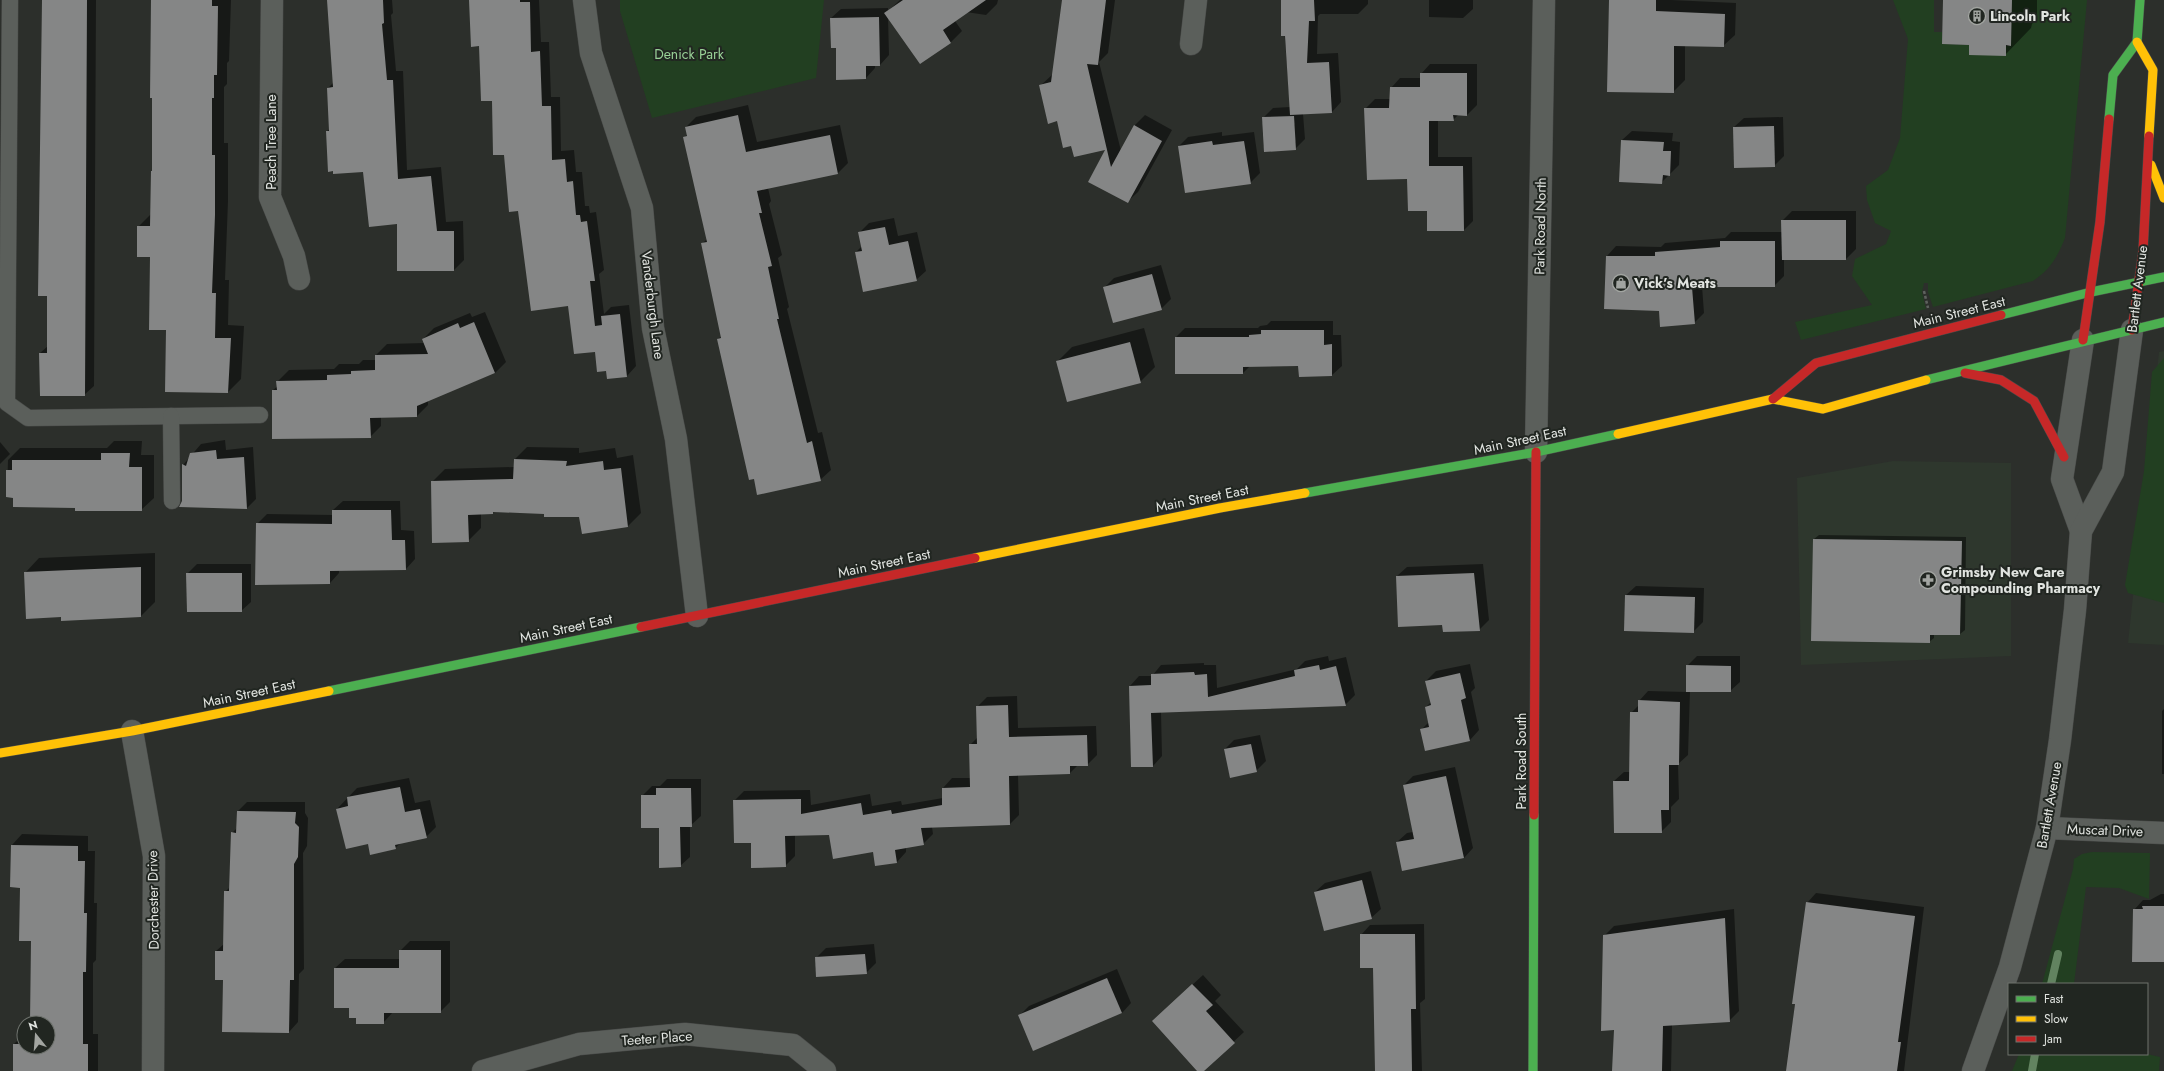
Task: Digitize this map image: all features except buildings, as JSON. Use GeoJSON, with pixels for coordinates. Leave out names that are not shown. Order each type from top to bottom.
{"type":"FeatureCollection","features":[{"type":"Feature","properties":{"kind":"main road"},"geometry":{"type":"LineString","coordinates":[[2137,42],[2140,0]]}},
{"type":"Feature","properties":{"kind":"main road","name":"Bartlett Avenue"},"geometry":{"type":"LineString","coordinates":[[2083,340],[2091,292],[2113,75],[2137,42],[2153,70],[2143,252],[2132,330]]}},
{"type":"Feature","properties":{"kind":"main road"},"geometry":{"type":"LineString","coordinates":[[2149,161],[2164,198]]}},
{"type":"Feature","properties":{"kind":"main road","name":"Main Street East"},"geometry":{"type":"LineString","coordinates":[[1773,399],[1816,363],[2091,292],[2164,277]]}},
{"type":"Feature","properties":{"kind":"main road","name":"Main Street East"},"geometry":{"type":"LineString","coordinates":[[0,753],[132,732],[1220,508],[1536,452],[1773,399],[1823,409],[1958,371],[2083,340],[2164,322]]}},
{"type":"Feature","properties":{"kind":"main road"},"geometry":{"type":"LineString","coordinates":[[1958,371],[2001,380],[2021,391],[2034,401],[2064,457]]}},
{"type":"Feature","properties":{"kind":"main road","name":"Park Road South"},"geometry":{"type":"LineString","coordinates":[[1533,1071],[1536,452]]}},
{"type":"Feature","properties":{"kind":"street","name":"Peach Tree Lane"},"geometry":{"type":"LineString","coordinates":[[272,0],[270,197],[294,256],[299,279]]}},
{"type":"Feature","properties":{"kind":"street","name":"Vanderburgh Lane"},"geometry":{"type":"LineString","coordinates":[[584,0],[591,53],[642,208],[653,328],[676,439],[697,616]]}},
{"type":"Feature","properties":{"kind":"street"},"geometry":{"type":"LineString","coordinates":[[1191,44],[1196,0]]}},
{"type":"Feature","properties":{"kind":"street","name":"Park Road North"},"geometry":{"type":"LineString","coordinates":[[1536,452],[1544,0]]}},
{"type":"Feature","properties":{"kind":"street","name":"Bartlett Avenue"},"geometry":{"type":"LineString","coordinates":[[1973,1071],[2010,967],[2046,828],[2061,733],[2075,610],[2081,530],[2113,472],[2132,330]]}},
{"type":"Feature","properties":{"kind":"street","name":"Bartlett Avenue"},"geometry":{"type":"LineString","coordinates":[[2081,530],[2062,479],[2064,457],[2083,340]]}},
{"type":"Feature","properties":{"kind":"street","name":"Dorchester Drive"},"geometry":{"type":"LineString","coordinates":[[132,732],[154,856],[153,1071]]}},
{"type":"Feature","properties":{"kind":"street","name":"Muscat Drive"},"geometry":{"type":"LineString","coordinates":[[2046,828],[2164,833]]}},
{"type":"Feature","properties":{"kind":"street","name":"Teeter Place"},"geometry":{"type":"LineString","coordinates":[[483,1071],[579,1044],[685,1034],[793,1045],[825,1071]]}},
{"type":"Feature","properties":{"kind":"lane"},"geometry":{"type":"LineString","coordinates":[[10,0],[7,403],[28,418],[260,414]]}},
{"type":"Feature","properties":{"kind":"lane"},"geometry":{"type":"LineString","coordinates":[[171,416],[172,501]]}},
{"type":"Feature","properties":{"kind":"path"},"geometry":{"type":"LineString","coordinates":[[1924,291],[1929,310]]}},
{"type":"Feature","properties":{"kind":"shaded area"},"geometry":{"type":"Polygon","coordinates":[[[2164,351],[2164,645],[2128,643],[2159,352],[2164,351]]]}},
{"type":"Feature","properties":{"kind":"shaded area"},"geometry":{"type":"Polygon","coordinates":[[[1893,461],[2011,463],[2011,656],[1801,665],[1797,478],[1893,461]]]}},
{"type":"Feature","properties":{"kind":"green space","name":"Denick Park"},"geometry":{"type":"Polygon","coordinates":[[[620,0],[824,0],[816,78],[652,118],[620,11],[620,0]]]}},
{"type":"Feature","properties":{"kind":"green space"},"geometry":{"type":"Polygon","coordinates":[[[1893,0],[1934,0],[1934,32],[1942,32],[1942,44],[2011,46],[2012,0],[2087,0],[2065,238],[2053,262],[2039,277],[2033,281],[1933,307],[1928,292],[1928,283],[1924,283],[1922,292],[1926,309],[1801,340],[1795,322],[1872,305],[1852,276],[1855,259],[1886,244],[1891,231],[1875,223],[1867,200],[1866,186],[1888,170],[1900,138],[1908,39],[1893,0]]]}},
{"type":"Feature","properties":{"kind":"green space"},"geometry":{"type":"Polygon","coordinates":[[[2164,358],[2164,603],[2128,593],[2125,585],[2144,471],[2152,372],[2164,358]]]}},
{"type":"Feature","properties":{"kind":"green space"},"geometry":{"type":"Polygon","coordinates":[[[2092,852],[2150,853],[2149,899],[2119,888],[2086,887],[2074,983],[2042,983],[2073,869],[2074,859],[2082,854],[2092,852]]]}},
{"type":"Feature","properties":{"kind":"green space"},"geometry":{"type":"Polygon","coordinates":[[[2148,1054],[2160,1057],[2159,1071],[2012,1071],[2019,1055],[2148,1054]]]}},
{"type":"Feature","properties":{"kind":"waterway"},"geometry":{"type":"LineString","coordinates":[[2051,983],[2058,954]]}},
{"type":"Feature","properties":{"kind":"waterway"},"geometry":{"type":"LineString","coordinates":[[2032,1071],[2035,1055]]}},
{"type":"Feature","properties":{"kind":"traffic: fast"},"geometry":{"type":"LineString","coordinates":[[2109,119],[2113,75],[2137,42],[2140,0]]}},
{"type":"Feature","properties":{"kind":"traffic: fast"},"geometry":{"type":"LineString","coordinates":[[2001,315],[2091,292],[2164,277]]}},
{"type":"Feature","properties":{"kind":"traffic: fast"},"geometry":{"type":"LineString","coordinates":[[1926,380],[2164,322]]}},
{"type":"Feature","properties":{"kind":"traffic: fast"},"geometry":{"type":"LineString","coordinates":[[1305,493],[1536,452],[1618,434]]}},
{"type":"Feature","properties":{"kind":"traffic: fast"},"geometry":{"type":"LineString","coordinates":[[329,691],[641,627]]}},
{"type":"Feature","properties":{"kind":"traffic: fast"},"geometry":{"type":"LineString","coordinates":[[1533,1071],[1534,815]]}},
{"type":"Feature","properties":{"kind":"traffic: slow"},"geometry":{"type":"LineString","coordinates":[[2137,42],[2153,70],[2149,136]]}},
{"type":"Feature","properties":{"kind":"traffic: slow"},"geometry":{"type":"LineString","coordinates":[[2151,165],[2164,198]]}},
{"type":"Feature","properties":{"kind":"traffic: slow"},"geometry":{"type":"LineString","coordinates":[[1618,434],[1773,399],[1823,409],[1926,380]]}},
{"type":"Feature","properties":{"kind":"traffic: slow"},"geometry":{"type":"LineString","coordinates":[[975,558],[1220,508],[1305,493]]}},
{"type":"Feature","properties":{"kind":"traffic: slow"},"geometry":{"type":"LineString","coordinates":[[0,753],[132,731],[329,691]]}},
{"type":"Feature","properties":{"kind":"traffic: jam"},"geometry":{"type":"LineString","coordinates":[[2083,340],[2100,222],[2109,119]]}},
{"type":"Feature","properties":{"kind":"traffic: jam"},"geometry":{"type":"LineString","coordinates":[[2132,330],[2143,251],[2149,136]]}},
{"type":"Feature","properties":{"kind":"traffic: jam"},"geometry":{"type":"LineString","coordinates":[[1773,399],[1816,363],[2001,315]]}},
{"type":"Feature","properties":{"kind":"traffic: jam"},"geometry":{"type":"LineString","coordinates":[[1965,373],[2001,380],[2034,401],[2064,457]]}},
{"type":"Feature","properties":{"kind":"traffic: jam"},"geometry":{"type":"LineString","coordinates":[[1534,815],[1536,452]]}},
{"type":"Feature","properties":{"kind":"traffic: jam"},"geometry":{"type":"LineString","coordinates":[[641,627],[975,558]]}},
{"type":"Feature","properties":{"kind":"place","name":"Lincoln Park"},"geometry":{"type":"Point","coordinates":[1977,16]}},
{"type":"Feature","properties":{"kind":"place","name":"Vick’s Meats"},"geometry":{"type":"Point","coordinates":[1621,283]}},
{"type":"Feature","properties":{"kind":"place","name":"Grimsby New Care Compounding Pharmacy"},"geometry":{"type":"Point","coordinates":[1928,580]}}]}
